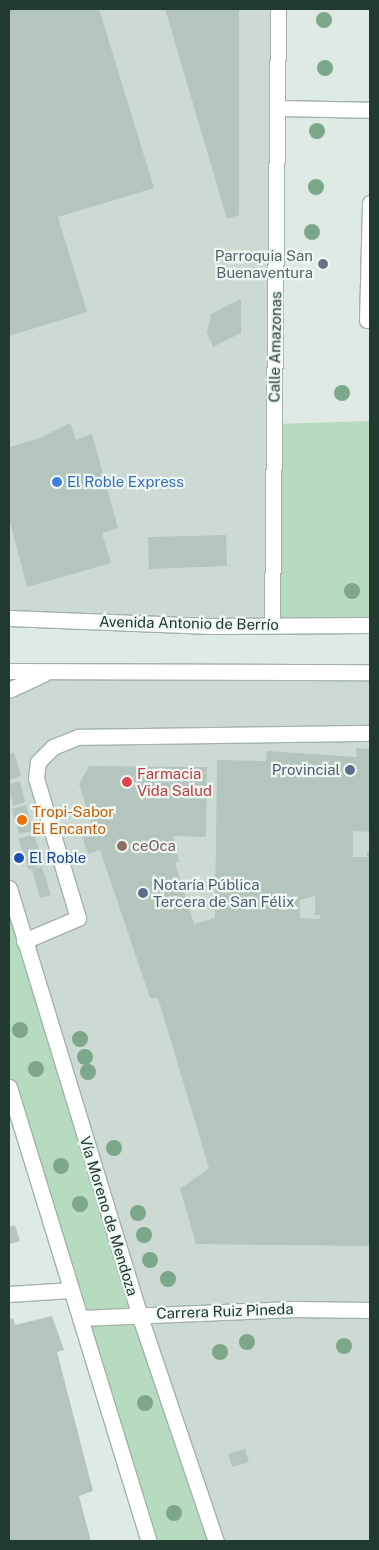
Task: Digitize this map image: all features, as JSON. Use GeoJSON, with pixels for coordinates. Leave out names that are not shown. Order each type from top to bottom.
{"type":"FeatureCollection","features":[{"type":"Feature","properties":{"kind":"street","name":"Calle Amazonas"},"geometry":{"type":"LineString","coordinates":[[272,625],[278,9]]}},
{"type":"Feature","properties":{"kind":"street"},"geometry":{"type":"LineString","coordinates":[[277,108],[370,110]]}},
{"type":"Feature","properties":{"kind":"street"},"geometry":{"type":"LineString","coordinates":[[367,320],[370,203]]}},
{"type":"Feature","properties":{"kind":"street","name":"Avenida Antonio de Berrío"},"geometry":{"type":"LineString","coordinates":[[9,618],[272,625],[370,624]]}},
{"type":"Feature","properties":{"kind":"street"},"geometry":{"type":"LineString","coordinates":[[9,671],[370,672]]}},
{"type":"Feature","properties":{"kind":"street"},"geometry":{"type":"LineString","coordinates":[[9,690],[49,671]]}},
{"type":"Feature","properties":{"kind":"street"},"geometry":{"type":"LineString","coordinates":[[24,941],[78,918],[36,778],[38,762],[53,748],[78,738],[370,733]]}},
{"type":"Feature","properties":{"kind":"street","name":"Vía Moreno de Mendoza"},"geometry":{"type":"LineString","coordinates":[[9,888],[139,1314],[216,1541]]}},
{"type":"Feature","properties":{"kind":"street"},"geometry":{"type":"LineString","coordinates":[[9,1086],[149,1541]]}},
{"type":"Feature","properties":{"kind":"street"},"geometry":{"type":"LineString","coordinates":[[9,1294],[71,1290]]}},
{"type":"Feature","properties":{"kind":"street","name":"Carrera Ruiz Pineda"},"geometry":{"type":"LineString","coordinates":[[80,1318],[139,1314],[370,1310]]}},
{"type":"Feature","properties":{"kind":"shaded area"},"geometry":{"type":"Polygon","coordinates":[[[9,9],[278,9],[272,625],[9,618],[9,9]]]}},
{"type":"Feature","properties":{"kind":"shaded area"},"geometry":{"type":"Polygon","coordinates":[[[49,671],[370,672],[370,1541],[216,1541],[9,888],[9,690],[49,671]]]}},
{"type":"Feature","properties":{"kind":"green space"},"geometry":{"type":"Polygon","coordinates":[[[370,421],[370,625],[272,625],[274,424],[370,421]]]}},
{"type":"Feature","properties":{"kind":"green space"},"geometry":{"type":"Polygon","coordinates":[[[9,903],[216,1541],[150,1541],[9,1079],[9,903]]]}},
{"type":"Feature","properties":{"kind":"building"},"geometry":{"type":"Polygon","coordinates":[[[9,9],[99,9],[154,188],[58,217],[87,312],[9,336],[9,9]]]}},
{"type":"Feature","properties":{"kind":"building"},"geometry":{"type":"Polygon","coordinates":[[[165,9],[239,9],[239,215],[227,219],[165,9]]]}},
{"type":"Feature","properties":{"kind":"building"},"geometry":{"type":"Polygon","coordinates":[[[241,299],[241,333],[213,347],[207,333],[211,314],[241,299]]]}},
{"type":"Feature","properties":{"kind":"building","name":"El Roble Express"},"geometry":{"type":"Polygon","coordinates":[[[70,423],[76,440],[92,434],[118,528],[102,533],[111,563],[27,587],[9,518],[9,447],[40,438],[70,423]]]}},
{"type":"Feature","properties":{"kind":"building"},"geometry":{"type":"Polygon","coordinates":[[[226,535],[227,566],[149,569],[148,537],[226,535]]]}},
{"type":"Feature","properties":{"kind":"building"},"geometry":{"type":"Polygon","coordinates":[[[356,748],[370,749],[370,832],[353,831],[353,857],[367,857],[367,851],[370,851],[370,1246],[196,1244],[180,1189],[209,1168],[158,998],[150,998],[100,850],[88,854],[82,836],[94,832],[79,784],[89,766],[207,767],[206,837],[173,836],[179,862],[175,863],[194,924],[215,918],[217,760],[266,761],[267,751],[357,757],[356,748]],[[315,896],[300,900],[300,918],[320,919],[320,915],[315,915],[315,896]]]}},
{"type":"Feature","properties":{"kind":"building"},"geometry":{"type":"Polygon","coordinates":[[[14,752],[21,776],[9,780],[9,754],[14,752]]]}},
{"type":"Feature","properties":{"kind":"building"},"geometry":{"type":"Polygon","coordinates":[[[20,781],[25,802],[13,806],[9,784],[20,781]]]}},
{"type":"Feature","properties":{"kind":"building","name":"Tropi-Sabor El Encanto"},"geometry":{"type":"Polygon","coordinates":[[[26,805],[33,831],[19,834],[12,809],[26,805]]]}},
{"type":"Feature","properties":{"kind":"building"},"geometry":{"type":"Polygon","coordinates":[[[34,834],[44,864],[29,870],[18,839],[34,834]]]}},
{"type":"Feature","properties":{"kind":"building"},"geometry":{"type":"Polygon","coordinates":[[[42,867],[51,895],[40,898],[32,869],[42,867]]]}},
{"type":"Feature","properties":{"kind":"building"},"geometry":{"type":"Polygon","coordinates":[[[15,1225],[20,1241],[9,1244],[9,1227],[15,1225]]]}},
{"type":"Feature","properties":{"kind":"building"},"geometry":{"type":"Polygon","coordinates":[[[52,1316],[64,1350],[57,1352],[93,1491],[79,1496],[91,1541],[9,1541],[9,1319],[13,1318],[15,1325],[52,1316]]]}},
{"type":"Feature","properties":{"kind":"building"},"geometry":{"type":"Polygon","coordinates":[[[245,1449],[249,1462],[232,1467],[228,1454],[245,1449]]]}},
{"type":"Feature","properties":{"kind":"place","name":"Parroquia San Buenaventura"},"geometry":{"type":"Point","coordinates":[323,264]}},
{"type":"Feature","properties":{"kind":"place","name":"El Roble Express"},"geometry":{"type":"Point","coordinates":[57,482]}},
{"type":"Feature","properties":{"kind":"place","name":"Provincial"},"geometry":{"type":"Point","coordinates":[350,770]}},
{"type":"Feature","properties":{"kind":"place","name":"Farmacia Vida Salud"},"geometry":{"type":"Point","coordinates":[127,782]}},
{"type":"Feature","properties":{"kind":"place","name":"Tropi-Sabor El Encanto"},"geometry":{"type":"Point","coordinates":[22,820]}},
{"type":"Feature","properties":{"kind":"place","name":"ceOca"},"geometry":{"type":"Point","coordinates":[122,846]}},
{"type":"Feature","properties":{"kind":"place","name":"El Roble"},"geometry":{"type":"Point","coordinates":[19,858]}},
{"type":"Feature","properties":{"kind":"place","name":"Notaría Pública Tercera de San Félix"},"geometry":{"type":"Point","coordinates":[143,893]}}]}
